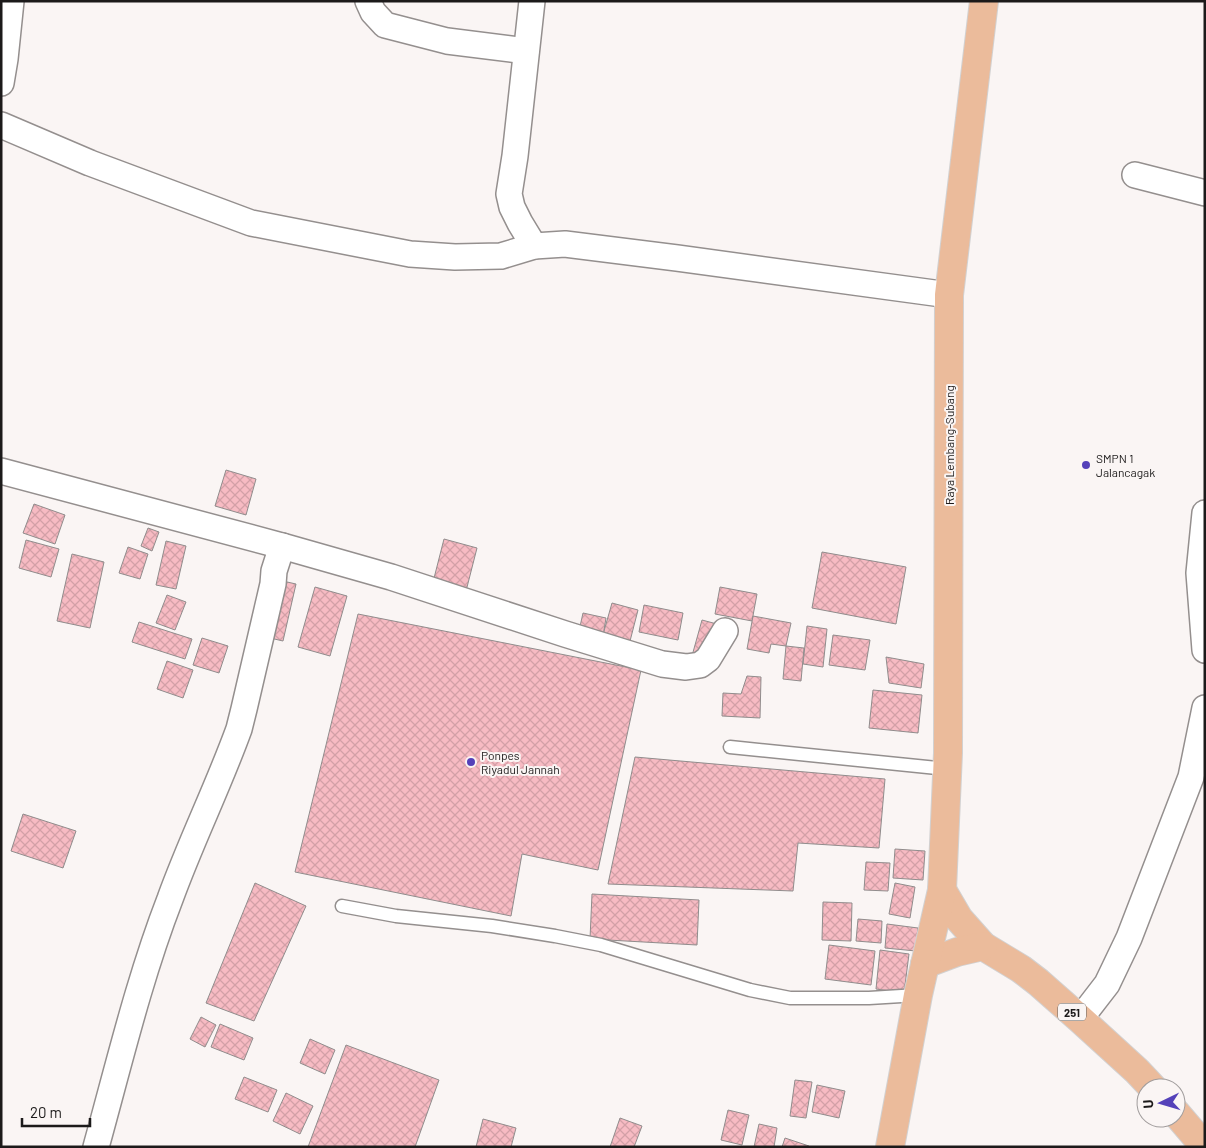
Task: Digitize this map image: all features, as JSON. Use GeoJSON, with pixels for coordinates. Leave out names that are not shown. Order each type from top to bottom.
{"type":"FeatureCollection","features":[{"type":"Feature","properties":{"kind":"main road","name":"Raya Lembang-Subang"},"geometry":{"type":"LineString","coordinates":[[890,1147],[918,995],[942,890],[947,769],[949,295],[984,1]]}},
{"type":"Feature","properties":{"kind":"main road"},"geometry":{"type":"LineString","coordinates":[[925,964],[957,952],[983,946],[959,920],[942,890]]}},
{"type":"Feature","properties":{"kind":"main road","name":"251"},"geometry":{"type":"LineString","coordinates":[[983,946],[1021,969],[1038,982],[1144,1078]]}},
{"type":"Feature","properties":{"kind":"main road"},"geometry":{"type":"LineString","coordinates":[[1186,1125],[1205,1147]]}},
{"type":"Feature","properties":{"kind":"street"},"geometry":{"type":"LineString","coordinates":[[1,83],[10,1]]}},
{"type":"Feature","properties":{"kind":"street"},"geometry":{"type":"LineString","coordinates":[[368,1],[373,12],[385,24],[447,41],[526,51]]}},
{"type":"Feature","properties":{"kind":"street"},"geometry":{"type":"LineString","coordinates":[[532,1],[509,194],[512,207],[534,246]]}},
{"type":"Feature","properties":{"kind":"street"},"geometry":{"type":"LineString","coordinates":[[1,125],[90,163],[251,222],[410,254],[455,257],[501,256],[534,246],[565,244],[949,295]]}},
{"type":"Feature","properties":{"kind":"street"},"geometry":{"type":"LineString","coordinates":[[1135,175],[1205,193]]}},
{"type":"Feature","properties":{"kind":"street"},"geometry":{"type":"LineString","coordinates":[[1,471],[391,577],[662,664],[686,667],[700,664],[708,659],[725,631]]}},
{"type":"Feature","properties":{"kind":"street"},"geometry":{"type":"LineString","coordinates":[[1205,513],[1199,573],[1205,650]]}},
{"type":"Feature","properties":{"kind":"street"},"geometry":{"type":"LineString","coordinates":[[96,1147],[153,946],[170,897],[239,729],[273,584],[274,571],[282,546]]}},
{"type":"Feature","properties":{"kind":"street"},"geometry":{"type":"LineString","coordinates":[[1080,1019],[1107,984],[1129,938],[1191,777],[1205,708]]}},
{"type":"Feature","properties":{"kind":"lane"},"geometry":{"type":"LineString","coordinates":[[730,747],[947,769]]}},
{"type":"Feature","properties":{"kind":"lane"},"geometry":{"type":"LineString","coordinates":[[342,906],[396,916],[492,926],[555,936],[601,946],[750,990],[790,998],[869,998],[918,995]]}},
{"type":"Feature","properties":{"kind":"building"},"geometry":{"type":"Polygon","coordinates":[[[226,470],[256,479],[246,515],[215,506],[226,470]]]}},
{"type":"Feature","properties":{"kind":"building"},"geometry":{"type":"Polygon","coordinates":[[[34,504],[65,515],[55,544],[23,533],[34,504]]]}},
{"type":"Feature","properties":{"kind":"building"},"geometry":{"type":"Polygon","coordinates":[[[148,528],[159,532],[152,551],[141,546],[148,528]]]}},
{"type":"Feature","properties":{"kind":"building"},"geometry":{"type":"Polygon","coordinates":[[[444,539],[477,548],[465,595],[432,586],[444,539]]]}},
{"type":"Feature","properties":{"kind":"building"},"geometry":{"type":"Polygon","coordinates":[[[26,540],[59,549],[51,577],[19,568],[26,540]]]}},
{"type":"Feature","properties":{"kind":"building"},"geometry":{"type":"Polygon","coordinates":[[[166,541],[186,546],[176,589],[156,585],[166,541]]]}},
{"type":"Feature","properties":{"kind":"building"},"geometry":{"type":"Polygon","coordinates":[[[128,547],[148,554],[140,579],[119,573],[128,547]]]}},
{"type":"Feature","properties":{"kind":"building"},"geometry":{"type":"Polygon","coordinates":[[[822,552],[906,567],[896,624],[812,608],[822,552]]]}},
{"type":"Feature","properties":{"kind":"building"},"geometry":{"type":"Polygon","coordinates":[[[72,554],[104,562],[90,628],[57,621],[72,554]]]}},
{"type":"Feature","properties":{"kind":"building"},"geometry":{"type":"Polygon","coordinates":[[[265,577],[296,584],[283,641],[253,634],[265,577]]]}},
{"type":"Feature","properties":{"kind":"building"},"geometry":{"type":"Polygon","coordinates":[[[315,587],[347,596],[330,656],[298,647],[315,587]]]}},
{"type":"Feature","properties":{"kind":"building"},"geometry":{"type":"Polygon","coordinates":[[[720,587],[757,594],[752,621],[715,614],[720,587]]]}},
{"type":"Feature","properties":{"kind":"building"},"geometry":{"type":"Polygon","coordinates":[[[167,595],[186,602],[175,630],[156,623],[167,595]]]}},
{"type":"Feature","properties":{"kind":"building"},"geometry":{"type":"Polygon","coordinates":[[[612,603],[638,610],[629,645],[602,638],[612,603]]]}},
{"type":"Feature","properties":{"kind":"building"},"geometry":{"type":"Polygon","coordinates":[[[644,605],[683,613],[678,640],[639,632],[644,605]]]}},
{"type":"Feature","properties":{"kind":"building"},"geometry":{"type":"Polygon","coordinates":[[[583,613],[606,618],[603,636],[579,631],[583,613]]]}},
{"type":"Feature","properties":{"kind":"building","name":"Ponpes Riyadul Jannah"},"geometry":{"type":"Polygon","coordinates":[[[358,614],[641,670],[598,870],[522,854],[511,916],[295,872],[358,614]]]}},
{"type":"Feature","properties":{"kind":"building"},"geometry":{"type":"Polygon","coordinates":[[[753,616],[791,623],[786,646],[771,644],[769,653],[747,649],[753,616]]]}},
{"type":"Feature","properties":{"kind":"building"},"geometry":{"type":"Polygon","coordinates":[[[702,620],[728,627],[716,670],[690,663],[702,620]]]}},
{"type":"Feature","properties":{"kind":"building"},"geometry":{"type":"Polygon","coordinates":[[[139,622],[192,639],[185,659],[132,642],[139,622]]]}},
{"type":"Feature","properties":{"kind":"building"},"geometry":{"type":"Polygon","coordinates":[[[807,626],[827,629],[823,667],[803,664],[807,626]]]}},
{"type":"Feature","properties":{"kind":"building"},"geometry":{"type":"Polygon","coordinates":[[[833,635],[870,640],[865,670],[829,665],[833,635]]]}},
{"type":"Feature","properties":{"kind":"building"},"geometry":{"type":"Polygon","coordinates":[[[202,638],[228,646],[219,673],[193,665],[202,638]]]}},
{"type":"Feature","properties":{"kind":"building"},"geometry":{"type":"Polygon","coordinates":[[[786,646],[804,648],[801,681],[783,679],[786,646]]]}},
{"type":"Feature","properties":{"kind":"building"},"geometry":{"type":"Polygon","coordinates":[[[886,657],[924,664],[921,688],[889,683],[886,657]]]}},
{"type":"Feature","properties":{"kind":"building"},"geometry":{"type":"Polygon","coordinates":[[[167,661],[193,670],[183,698],[157,689],[167,661]]]}},
{"type":"Feature","properties":{"kind":"building"},"geometry":{"type":"Polygon","coordinates":[[[747,676],[761,677],[760,718],[722,716],[723,693],[741,694],[747,676]]]}},
{"type":"Feature","properties":{"kind":"building"},"geometry":{"type":"Polygon","coordinates":[[[873,690],[922,695],[918,733],[869,728],[873,690]]]}},
{"type":"Feature","properties":{"kind":"building"},"geometry":{"type":"Polygon","coordinates":[[[635,757],[885,779],[879,848],[798,843],[793,891],[608,884],[635,757]]]}},
{"type":"Feature","properties":{"kind":"building"},"geometry":{"type":"Polygon","coordinates":[[[23,814],[76,831],[63,868],[11,851],[23,814]]]}},
{"type":"Feature","properties":{"kind":"building"},"geometry":{"type":"Polygon","coordinates":[[[895,849],[925,851],[923,880],[893,878],[895,849]]]}},
{"type":"Feature","properties":{"kind":"building"},"geometry":{"type":"Polygon","coordinates":[[[866,862],[890,863],[888,891],[864,890],[866,862]]]}},
{"type":"Feature","properties":{"kind":"building"},"geometry":{"type":"Polygon","coordinates":[[[255,883],[306,906],[254,1021],[206,1003],[255,883]]]}},
{"type":"Feature","properties":{"kind":"building"},"geometry":{"type":"Polygon","coordinates":[[[895,883],[915,887],[910,918],[889,914],[895,883]]]}},
{"type":"Feature","properties":{"kind":"building"},"geometry":{"type":"Polygon","coordinates":[[[592,894],[699,900],[697,945],[590,939],[592,894]]]}},
{"type":"Feature","properties":{"kind":"building"},"geometry":{"type":"Polygon","coordinates":[[[823,902],[852,903],[851,941],[822,940],[823,902]]]}},
{"type":"Feature","properties":{"kind":"building"},"geometry":{"type":"Polygon","coordinates":[[[858,919],[882,921],[881,943],[856,941],[858,919]]]}},
{"type":"Feature","properties":{"kind":"building"},"geometry":{"type":"Polygon","coordinates":[[[887,924],[918,928],[916,951],[885,948],[887,924]]]}},
{"type":"Feature","properties":{"kind":"building"},"geometry":{"type":"Polygon","coordinates":[[[829,945],[875,951],[871,985],[825,979],[829,945]]]}},
{"type":"Feature","properties":{"kind":"building"},"geometry":{"type":"Polygon","coordinates":[[[880,950],[909,954],[904,993],[876,989],[880,950]]]}},
{"type":"Feature","properties":{"kind":"building"},"geometry":{"type":"Polygon","coordinates":[[[201,1017],[216,1025],[205,1047],[190,1039],[201,1017]]]}},
{"type":"Feature","properties":{"kind":"building"},"geometry":{"type":"Polygon","coordinates":[[[220,1024],[253,1038],[244,1060],[211,1047],[220,1024]]]}},
{"type":"Feature","properties":{"kind":"building"},"geometry":{"type":"Polygon","coordinates":[[[310,1039],[335,1050],[325,1074],[300,1063],[310,1039]]]}},
{"type":"Feature","properties":{"kind":"building"},"geometry":{"type":"Polygon","coordinates":[[[346,1045],[439,1080],[415,1147],[308,1147],[346,1045]]]}},
{"type":"Feature","properties":{"kind":"building"},"geometry":{"type":"Polygon","coordinates":[[[244,1077],[277,1090],[268,1112],[235,1099],[244,1077]]]}},
{"type":"Feature","properties":{"kind":"building"},"geometry":{"type":"Polygon","coordinates":[[[795,1080],[812,1082],[806,1118],[790,1116],[795,1080]]]}},
{"type":"Feature","properties":{"kind":"building"},"geometry":{"type":"Polygon","coordinates":[[[817,1085],[845,1091],[839,1118],[812,1112],[817,1085]]]}},
{"type":"Feature","properties":{"kind":"building"},"geometry":{"type":"Polygon","coordinates":[[[286,1093],[313,1106],[300,1134],[273,1121],[286,1093]]]}},
{"type":"Feature","properties":{"kind":"building"},"geometry":{"type":"Polygon","coordinates":[[[728,1110],[749,1115],[742,1145],[721,1140],[728,1110]]]}},
{"type":"Feature","properties":{"kind":"building"},"geometry":{"type":"Polygon","coordinates":[[[620,1118],[642,1126],[634,1147],[610,1147],[620,1118]]]}},
{"type":"Feature","properties":{"kind":"building"},"geometry":{"type":"Polygon","coordinates":[[[483,1119],[516,1128],[511,1147],[476,1147],[483,1119]]]}},
{"type":"Feature","properties":{"kind":"building"},"geometry":{"type":"Polygon","coordinates":[[[759,1124],[777,1128],[774,1147],[754,1147],[759,1124]]]}},
{"type":"Feature","properties":{"kind":"building"},"geometry":{"type":"Polygon","coordinates":[[[785,1138],[809,1146],[809,1147],[782,1147],[785,1138]]]}},
{"type":"Feature","properties":{"kind":"place","name":"SMPN 1 Jalancagak"},"geometry":{"type":"Point","coordinates":[1086,465]}},
{"type":"Feature","properties":{"kind":"place","name":"Ponpes Riyadul Jannah"},"geometry":{"type":"Point","coordinates":[471,762]}}]}
